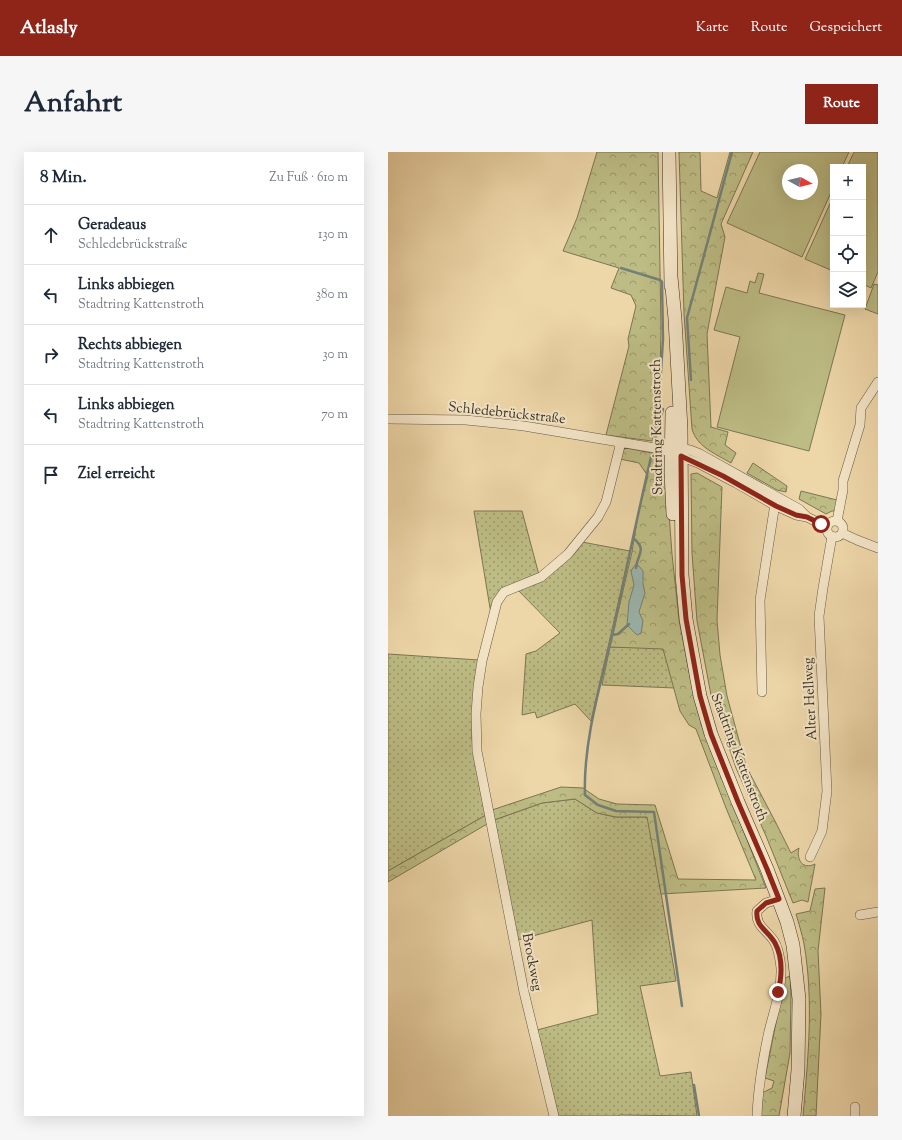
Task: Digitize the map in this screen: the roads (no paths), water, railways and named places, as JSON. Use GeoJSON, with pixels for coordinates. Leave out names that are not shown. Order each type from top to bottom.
{"type":"FeatureCollection","features":[{"type":"Feature","properties":{"kind":"main road","name":"Stadtring Kattenstroth"},"geometry":{"type":"LineString","coordinates":[[669,152],[672,277],[675,319],[673,451],[686,619],[700,696],[711,734],[779,899],[793,945],[799,999],[798,1070],[794,1116]]}},
{"type":"Feature","properties":{"kind":"main road","name":"Stadtring Kattenstroth"},"geometry":{"type":"LineString","coordinates":[[786,1116],[799,1025]]}},
{"type":"Feature","properties":{"kind":"street"},"geometry":{"type":"LineString","coordinates":[[837,521],[843,490],[843,481],[860,425],[861,408],[878,382]]}},
{"type":"Feature","properties":{"kind":"street","name":"Schledebrückstraße"},"geometry":{"type":"LineString","coordinates":[[388,419],[473,421],[524,426],[673,451],[700,454],[778,502],[798,509],[807,517],[827,527]]}},
{"type":"Feature","properties":{"kind":"street","name":"Brockweg"},"geometry":{"type":"LineString","coordinates":[[554,1116],[524,992],[477,751],[476,714],[478,687],[482,661],[497,602],[504,592],[541,577],[546,573],[568,554],[598,517],[606,502],[621,442]]}},
{"type":"Feature","properties":{"kind":"street"},"geometry":{"type":"LineString","coordinates":[[762,692],[760,600],[778,502]]}},
{"type":"Feature","properties":{"kind":"street"},"geometry":{"type":"LineString","coordinates":[[837,521],[832,521],[827,527],[828,534],[837,537],[842,533]]}},
{"type":"Feature","properties":{"kind":"street"},"geometry":{"type":"LineString","coordinates":[[837,521],[842,526],[842,533]]}},
{"type":"Feature","properties":{"kind":"street"},"geometry":{"type":"LineString","coordinates":[[842,533],[878,548]]}},
{"type":"Feature","properties":{"kind":"street","name":"Alter Hellweg"},"geometry":{"type":"LineString","coordinates":[[810,857],[822,831],[827,791],[819,616],[822,588],[832,536]]}},
{"type":"Feature","properties":{"kind":"street"},"geometry":{"type":"LineString","coordinates":[[757,1116],[764,1056],[781,980],[779,952],[774,941],[756,918],[757,911],[766,903],[779,899]]}},
{"type":"Feature","properties":{"kind":"street"},"geometry":{"type":"LineString","coordinates":[[860,915],[878,912]]}},
{"type":"Feature","properties":{"kind":"water"},"geometry":{"type":"Polygon","coordinates":[[[635,565],[638,565],[643,571],[645,593],[639,612],[643,621],[641,633],[637,635],[627,625],[629,602],[634,585],[631,571],[635,565]]]}},
{"type":"Feature","properties":{"kind":"waterway"},"geometry":{"type":"LineString","coordinates":[[691,380],[687,318],[732,152]]}},
{"type":"Feature","properties":{"kind":"waterway"},"geometry":{"type":"LineString","coordinates":[[621,268],[660,280],[662,282],[663,339],[659,404],[663,409],[655,439]]}},
{"type":"Feature","properties":{"kind":"waterway"},"geometry":{"type":"LineString","coordinates":[[651,457],[612,636],[593,715],[587,755],[585,795],[598,805],[616,811],[654,812],[682,1006]]}},
{"type":"Feature","properties":{"kind":"waterway"},"geometry":{"type":"LineString","coordinates":[[633,538],[641,549],[636,568]]}},
{"type":"Feature","properties":{"kind":"waterway"},"geometry":{"type":"LineString","coordinates":[[612,635],[618,634],[629,624]]}},
{"type":"Feature","properties":{"kind":"waterway"},"geometry":{"type":"LineString","coordinates":[[694,1085],[699,1116]]}}]}
